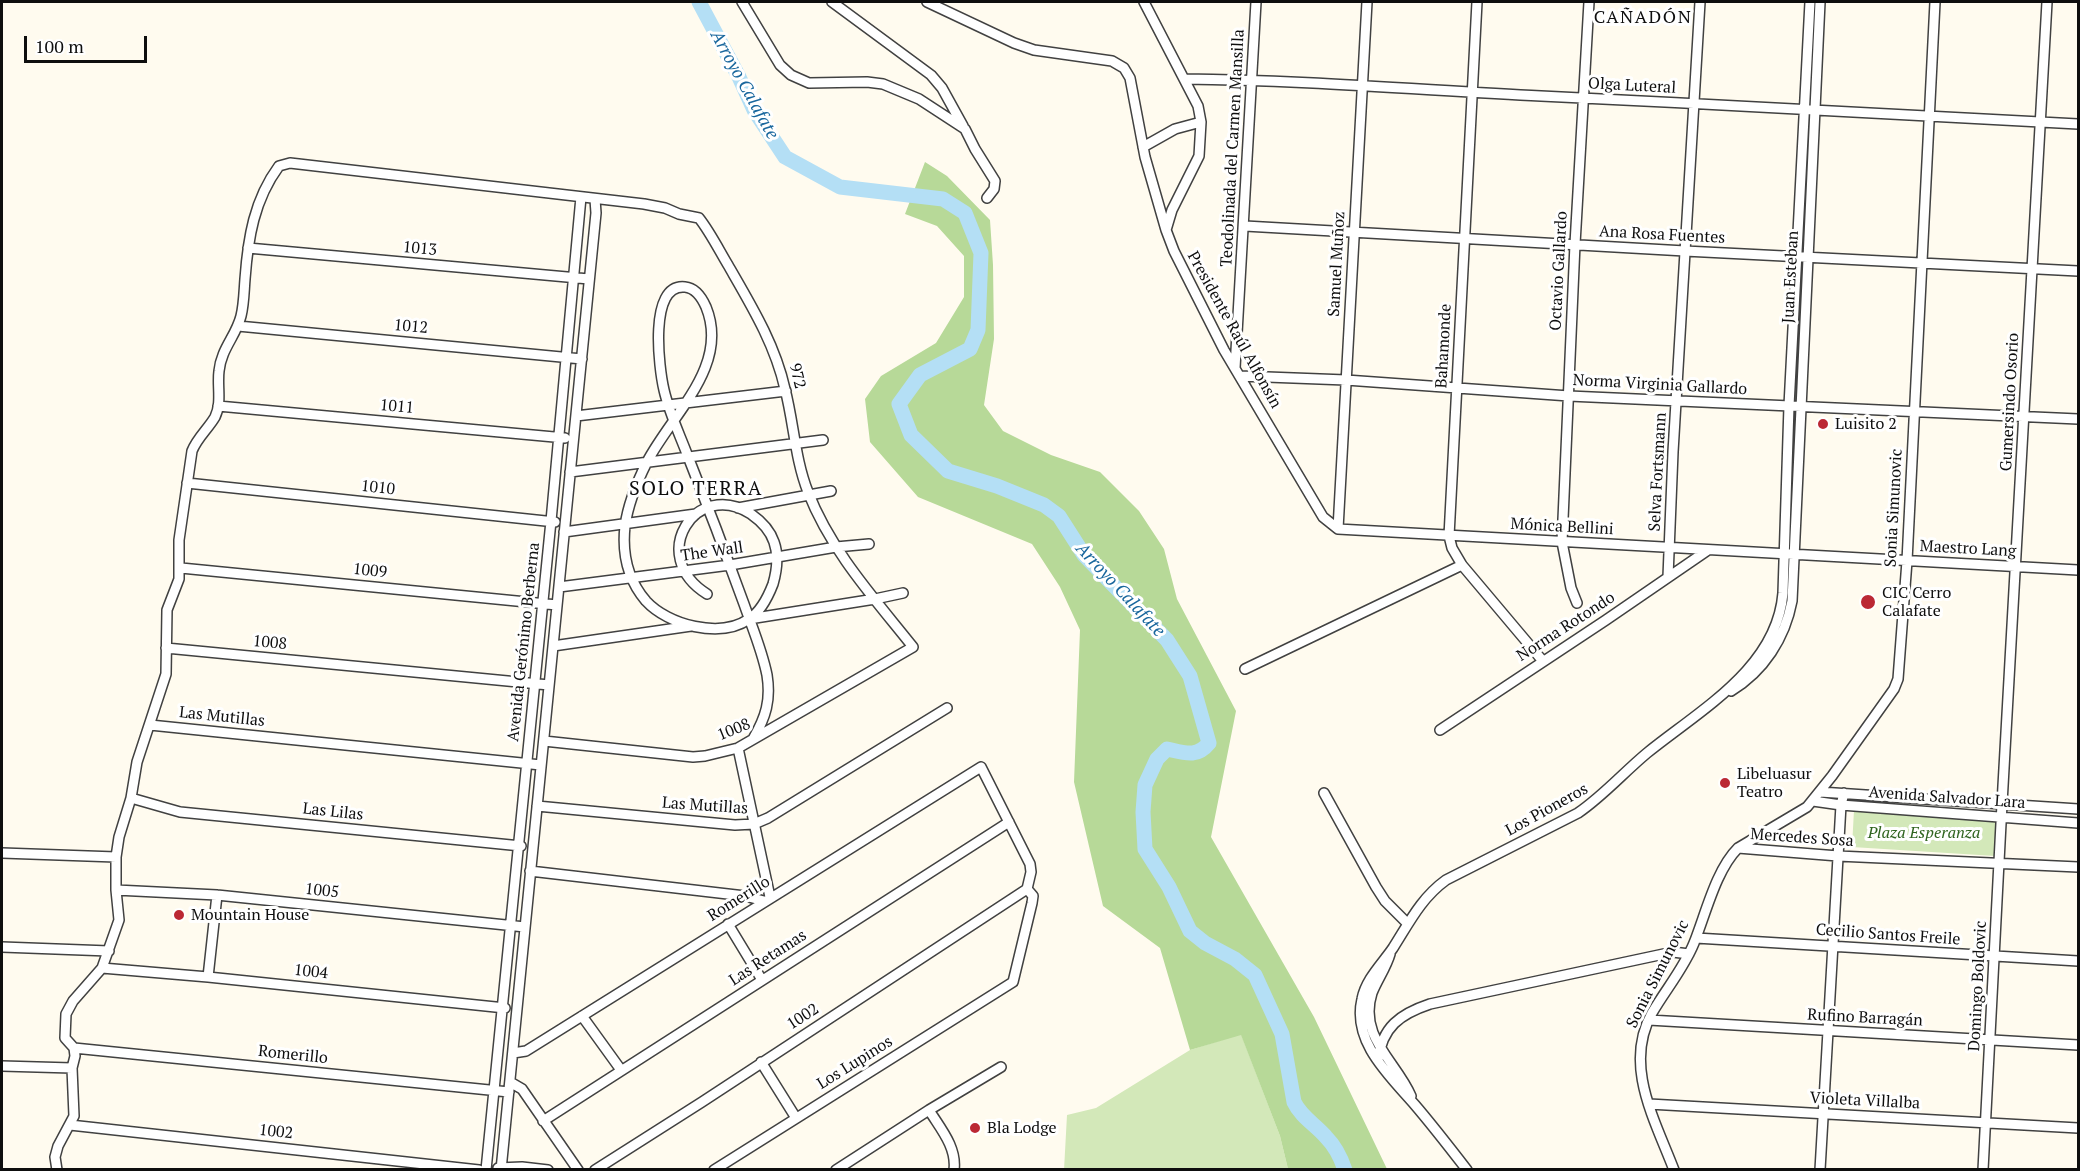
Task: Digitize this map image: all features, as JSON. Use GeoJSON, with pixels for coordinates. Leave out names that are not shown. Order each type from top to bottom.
{"type":"FeatureCollection","features":[{"type":"Feature","properties":{"kind":"street"},"geometry":{"type":"LineString","coordinates":[[742,2],[780,65],[791,75],[809,83],[867,82],[895,87],[919,99],[965,129]]}},
{"type":"Feature","properties":{"kind":"street"},"geometry":{"type":"LineString","coordinates":[[832,2],[931,75],[942,88],[975,149],[996,181],[994,189],[987,198]]}},
{"type":"Feature","properties":{"kind":"street","name":"Presidente Raúl Alfonsín"},"geometry":{"type":"LineString","coordinates":[[927,2],[1034,50],[1113,61],[1120,65],[1130,78],[1155,197],[1174,251],[1238,372],[1323,517],[1338,529]]}},
{"type":"Feature","properties":{"kind":"street"},"geometry":{"type":"LineString","coordinates":[[1144,2],[1198,106],[1202,122],[1199,156],[1172,210],[1166,230]]}},
{"type":"Feature","properties":{"kind":"street","name":"Teodolinada del Carmen Mansilla"},"geometry":{"type":"LineString","coordinates":[[1238,372],[1256,2]]}},
{"type":"Feature","properties":{"kind":"street","name":"Samuel Muñoz"},"geometry":{"type":"LineString","coordinates":[[1338,529],[1367,2]]}},
{"type":"Feature","properties":{"kind":"street","name":"Bahamonde"},"geometry":{"type":"LineString","coordinates":[[1477,2],[1449,536],[1452,548],[1462,565],[1542,660]]}},
{"type":"Feature","properties":{"kind":"street","name":"Octavio Gallardo"},"geometry":{"type":"LineString","coordinates":[[1577,603],[1571,588],[1562,542],[1575,244],[1589,2]]}},
{"type":"Feature","properties":{"kind":"street","name":"Selva Fortsmann"},"geometry":{"type":"LineString","coordinates":[[1668,577],[1700,2]]}},
{"type":"Feature","properties":{"kind":"street","name":"Juan Esteban"},"geometry":{"type":"LineString","coordinates":[[1810,2],[1810,110]]}},
{"type":"Feature","properties":{"kind":"street","name":"Juan Esteban"},"geometry":{"type":"LineString","coordinates":[[1785,554],[1789,406],[1820,2]]}},
{"type":"Feature","properties":{"kind":"street","name":"Sonia Simunovic"},"geometry":{"type":"LineString","coordinates":[[1674,1170],[1641,1080],[1641,1042],[1649,1020],[1689,954],[1721,872],[1732,855],[1738,848],[1792,817],[1813,801],[1894,689],[1900,663],[1935,2]]}},
{"type":"Feature","properties":{"kind":"street","name":"Gumersindo Osorio"},"geometry":{"type":"LineString","coordinates":[[2002,804],[2047,2]]}},
{"type":"Feature","properties":{"kind":"street","name":"Olga Luteral"},"geometry":{"type":"LineString","coordinates":[[1184,79],[1361,85],[1472,93],[2079,124]]}},
{"type":"Feature","properties":{"kind":"street"},"geometry":{"type":"LineString","coordinates":[[1143,147],[1175,129],[1202,122]]}},
{"type":"Feature","properties":{"kind":"street","name":"972"},"geometry":{"type":"LineString","coordinates":[[248,248],[255,214],[268,180],[279,166],[290,164],[595,198],[665,208],[679,214],[699,218],[769,339],[786,391],[794,443],[809,495],[836,547],[913,647]]}},
{"type":"Feature","properties":{"kind":"street","name":"Avenida Gerónimo Berberna"},"geometry":{"type":"LineString","coordinates":[[488,1170],[581,197]]}},
{"type":"Feature","properties":{"kind":"street","name":"Avenida Gerónimo Berberna"},"geometry":{"type":"LineString","coordinates":[[501,1168],[582,359],[596,213],[595,198]]}},
{"type":"Feature","properties":{"kind":"street","name":"Ana Rosa Fuentes"},"geometry":{"type":"LineString","coordinates":[[1245,225],[2079,271]]}},
{"type":"Feature","properties":{"kind":"street"},"geometry":{"type":"LineString","coordinates":[[57,1170],[55,1157],[58,1146],[74,1116],[72,1068],[75,1056],[74,1048],[65,1038],[66,1014],[73,1001],[102,968],[119,920],[116,857],[119,837],[132,798],[137,762],[163,686],[167,610],[179,579],[179,540],[192,451],[214,417],[218,406],[219,371],[222,357],[225,346],[238,326],[241,315],[248,248]]}},
{"type":"Feature","properties":{"kind":"street","name":"1013"},"geometry":{"type":"LineString","coordinates":[[248,248],[589,279]]}},
{"type":"Feature","properties":{"kind":"street","name":"Juan Esteban"},"geometry":{"type":"LineString","coordinates":[[1796,554],[1802,257]]}},
{"type":"Feature","properties":{"kind":"street"},"geometry":{"type":"LineString","coordinates":[[696,626],[659,612],[647,602],[636,588],[624,552],[625,524],[634,493],[647,463],[674,419],[685,403],[705,370],[711,345],[712,333],[707,309],[702,299],[696,291],[689,287],[681,287],[673,289],[667,296],[660,317],[658,335],[660,366],[669,405],[674,419],[730,565],[765,664],[769,696],[766,714],[752,741]]}},
{"type":"Feature","properties":{"kind":"street","name":"1012"},"geometry":{"type":"LineString","coordinates":[[238,326],[582,359]]}},
{"type":"Feature","properties":{"kind":"street","name":"Norma Virginia Gallardo"},"geometry":{"type":"LineString","coordinates":[[1238,372],[1569,396],[2079,419]]}},
{"type":"Feature","properties":{"kind":"street"},"geometry":{"type":"LineString","coordinates":[[576,417],[786,391]]}},
{"type":"Feature","properties":{"kind":"street","name":"1011"},"geometry":{"type":"LineString","coordinates":[[218,406],[574,439]]}},
{"type":"Feature","properties":{"kind":"street"},"geometry":{"type":"LineString","coordinates":[[570,472],[823,440]]}},
{"type":"Feature","properties":{"kind":"street","name":"1010"},"geometry":{"type":"LineString","coordinates":[[187,483],[551,521],[565,528],[625,524],[696,514]]}},
{"type":"Feature","properties":{"kind":"street"},"geometry":{"type":"LineString","coordinates":[[707,594],[695,585],[680,562],[680,540],[683,530],[696,514],[708,507],[736,508],[831,491]]}},
{"type":"Feature","properties":{"kind":"street"},"geometry":{"type":"LineString","coordinates":[[736,508],[752,515],[767,528],[773,538],[777,558],[776,573],[770,592],[749,619]]}},
{"type":"Feature","properties":{"kind":"street","name":"Mónica Bellini"},"geometry":{"type":"LineString","coordinates":[[1338,529],[1785,554]]}},
{"type":"Feature","properties":{"kind":"street","name":"The Wall"},"geometry":{"type":"LineString","coordinates":[[559,587],[870,544]]}},
{"type":"Feature","properties":{"kind":"street","name":"Norma Rotondo"},"geometry":{"type":"LineString","coordinates":[[1440,730],[1708,550]]}},
{"type":"Feature","properties":{"kind":"street","name":"Maestro Lang"},"geometry":{"type":"LineString","coordinates":[[1785,554],[2079,570]]}},
{"type":"Feature","properties":{"kind":"street","name":"Los Pioneros"},"geometry":{"type":"LineString","coordinates":[[1721,696],[1759,655],[1773,633],[1782,607],[1785,554]]}},
{"type":"Feature","properties":{"kind":"street","name":"Los Pioneros"},"geometry":{"type":"LineString","coordinates":[[1467,1169],[1377,1060],[1362,1031],[1361,1002],[1376,969],[1392,949],[1407,923],[1437,887],[1578,813],[1609,790],[1646,754],[1721,696],[1749,678],[1783,636],[1789,621],[1796,554]]}},
{"type":"Feature","properties":{"kind":"street"},"geometry":{"type":"LineString","coordinates":[[1245,669],[1462,565]]}},
{"type":"Feature","properties":{"kind":"street","name":"1009"},"geometry":{"type":"LineString","coordinates":[[180,568],[557,605]]}},
{"type":"Feature","properties":{"kind":"street"},"geometry":{"type":"LineString","coordinates":[[553,646],[696,626],[723,628],[749,619],[903,593]]}},
{"type":"Feature","properties":{"kind":"street","name":"1008"},"geometry":{"type":"LineString","coordinates":[[544,741],[693,757],[738,748],[913,647]]}},
{"type":"Feature","properties":{"kind":"street","name":"1008"},"geometry":{"type":"LineString","coordinates":[[166,648],[549,684]]}},
{"type":"Feature","properties":{"kind":"street","name":"Las Mutillas"},"geometry":{"type":"LineString","coordinates":[[537,806],[735,825],[754,824],[768,818],[946,708]]}},
{"type":"Feature","properties":{"kind":"street","name":"Las Mutillas"},"geometry":{"type":"LineString","coordinates":[[150,725],[541,765]]}},
{"type":"Feature","properties":{"kind":"street"},"geometry":{"type":"LineString","coordinates":[[531,871],[767,899],[738,748]]}},
{"type":"Feature","properties":{"kind":"street","name":"Romerillo"},"geometry":{"type":"LineString","coordinates":[[513,1053],[526,1051],[981,767],[1009,822]]}},
{"type":"Feature","properties":{"kind":"street","name":"Avenida Salvador Lara"},"geometry":{"type":"LineString","coordinates":[[1820,792],[2079,809]]}},
{"type":"Feature","properties":{"kind":"street"},"geometry":{"type":"LineString","coordinates":[[1324,793],[1376,887],[1385,901],[1407,923]]}},
{"type":"Feature","properties":{"kind":"street"},"geometry":{"type":"LineString","coordinates":[[1820,1170],[1841,805],[1844,793]]}},
{"type":"Feature","properties":{"kind":"street","name":"Las Lilas"},"geometry":{"type":"LineString","coordinates":[[132,798],[180,812],[532,847]]}},
{"type":"Feature","properties":{"kind":"street","name":"Avenida Salvador Lara"},"geometry":{"type":"LineString","coordinates":[[1813,801],[2079,823]]}},
{"type":"Feature","properties":{"kind":"street","name":"Domingo Boldovic"},"geometry":{"type":"LineString","coordinates":[[1983,1170],[2002,804]]}},
{"type":"Feature","properties":{"kind":"street"},"geometry":{"type":"LineString","coordinates":[[1009,822],[1030,864],[1031,872],[1027,889]]}},
{"type":"Feature","properties":{"kind":"street","name":"Las Retamas"},"geometry":{"type":"LineString","coordinates":[[543,1120],[1009,822]]}},
{"type":"Feature","properties":{"kind":"street","name":"Mercedes Sosa"},"geometry":{"type":"LineString","coordinates":[[1738,848],[1838,856],[2079,867]]}},
{"type":"Feature","properties":{"kind":"street"},"geometry":{"type":"LineString","coordinates":[[2,853],[116,857]]}},
{"type":"Feature","properties":{"kind":"street","name":"Los Lupinos"},"geometry":{"type":"LineString","coordinates":[[714,1170],[1013,982],[1032,903],[1033,896],[1027,889]]}},
{"type":"Feature","properties":{"kind":"street","name":"1002"},"geometry":{"type":"LineString","coordinates":[[595,1170],[1027,889]]}},
{"type":"Feature","properties":{"kind":"street","name":"1005"},"geometry":{"type":"LineString","coordinates":[[116,890],[217,895],[525,927]]}},
{"type":"Feature","properties":{"kind":"street"},"geometry":{"type":"LineString","coordinates":[[208,977],[217,895]]}},
{"type":"Feature","properties":{"kind":"street"},"geometry":{"type":"LineString","coordinates":[[728,924],[762,980]]}},
{"type":"Feature","properties":{"kind":"street","name":"Cecilio Santos Freile"},"geometry":{"type":"LineString","coordinates":[[1696,938],[2079,961]]}},
{"type":"Feature","properties":{"kind":"street"},"geometry":{"type":"LineString","coordinates":[[2,947],[109,951]]}},
{"type":"Feature","properties":{"kind":"street","name":"Los Pioneros"},"geometry":{"type":"LineString","coordinates":[[1392,949],[1387,966],[1373,992],[1370,1003],[1371,1023],[1379,1048],[1410,1093],[1414,1104]]}},
{"type":"Feature","properties":{"kind":"street"},"geometry":{"type":"LineString","coordinates":[[1377,1060],[1385,1035],[1392,1025],[1408,1011],[1430,1004],[1673,952],[1689,954]]}},
{"type":"Feature","properties":{"kind":"street","name":"1004"},"geometry":{"type":"LineString","coordinates":[[102,968],[517,1009]]}},
{"type":"Feature","properties":{"kind":"street"},"geometry":{"type":"LineString","coordinates":[[582,1016],[621,1070]]}},
{"type":"Feature","properties":{"kind":"street","name":"Rufino Barragán"},"geometry":{"type":"LineString","coordinates":[[1649,1020],[2079,1045]]}},
{"type":"Feature","properties":{"kind":"street","name":"Romerillo"},"geometry":{"type":"LineString","coordinates":[[74,1048],[494,1090],[509,1087]]}},
{"type":"Feature","properties":{"kind":"street"},"geometry":{"type":"LineString","coordinates":[[761,1062],[796,1118]]}},
{"type":"Feature","properties":{"kind":"street"},"geometry":{"type":"LineString","coordinates":[[2,1066],[72,1068]]}},
{"type":"Feature","properties":{"kind":"street"},"geometry":{"type":"LineString","coordinates":[[836,1170],[928,1110],[1001,1067]]}},
{"type":"Feature","properties":{"kind":"street"},"geometry":{"type":"LineString","coordinates":[[509,1087],[522,1089],[578,1170]]}},
{"type":"Feature","properties":{"kind":"street","name":"Violeta Villalba"},"geometry":{"type":"LineString","coordinates":[[1649,1104],[2079,1128]]}},
{"type":"Feature","properties":{"kind":"street"},"geometry":{"type":"LineString","coordinates":[[928,1110],[947,1138],[953,1154],[954,1170]]}},
{"type":"Feature","properties":{"kind":"street","name":"1002"},"geometry":{"type":"LineString","coordinates":[[70,1125],[479,1170]]}},
{"type":"Feature","properties":{"kind":"street"},"geometry":{"type":"LineString","coordinates":[[488,1170],[501,1168],[548,1170]]}},
{"type":"Feature","properties":{"kind":"green space"},"geometry":{"type":"Polygon","coordinates":[[[925,162],[947,176],[990,220],[994,339],[984,405],[1003,431],[1051,455],[1100,472],[1139,511],[1164,549],[1177,599],[1236,711],[1211,837],[1314,1017],[1387,1169],[1288,1169],[1280,1136],[1241,1035],[1190,1050],[1160,948],[1103,906],[1074,782],[1080,630],[1060,587],[1032,544],[918,497],[870,442],[865,399],[881,376],[936,343],[964,297],[964,256],[937,226],[905,214],[925,162]]]}},
{"type":"Feature","properties":{"kind":"green space","name":"Plaza Esperanza"},"geometry":{"type":"Polygon","coordinates":[[[1854,810],[1997,819],[1995,856],[1852,847],[1854,810]]]}},
{"type":"Feature","properties":{"kind":"green space"},"geometry":{"type":"Polygon","coordinates":[[[1241,1034],[1280,1136],[1288,1169],[1064,1170],[1067,1115],[1096,1108],[1190,1050],[1241,1034]]]}},
{"type":"Feature","properties":{"kind":"waterway","name":"Arroyo Calafate"},"geometry":{"type":"LineString","coordinates":[[699,2],[754,110],[785,157],[840,187],[943,199],[965,213],[981,253],[978,330],[970,349],[920,375],[899,404],[911,435],[948,471],[997,486],[1044,505],[1059,516],[1084,555],[1167,640],[1190,676],[1209,743],[1195,753],[1167,749],[1157,759],[1145,785],[1143,812],[1145,849],[1169,887],[1190,931],[1205,943],[1235,959],[1255,975],[1282,1034],[1294,1102],[1332,1144],[1345,1170]]}},
{"type":"Feature","properties":{"kind":"place","name":"Luisito 2"},"geometry":{"type":"Point","coordinates":[1823,424]}},
{"type":"Feature","properties":{"kind":"place","name":"CIC Cerro Calafate"},"geometry":{"type":"Point","coordinates":[1868,602]}},
{"type":"Feature","properties":{"kind":"place","name":"Libeluasur Teatro"},"geometry":{"type":"Point","coordinates":[1725,783]}},
{"type":"Feature","properties":{"kind":"place","name":"Mountain House"},"geometry":{"type":"Point","coordinates":[179,915]}},
{"type":"Feature","properties":{"kind":"place","name":"Bla Lodge"},"geometry":{"type":"Point","coordinates":[975,1128]}},
{"type":"Feature","properties":{"kind":"district","name":"CAÑADÓN"},"geometry":{"type":"Point","coordinates":[1643,18]}},
{"type":"Feature","properties":{"kind":"district","name":"SOLO TERRA"},"geometry":{"type":"Point","coordinates":[696,489]}}]}
